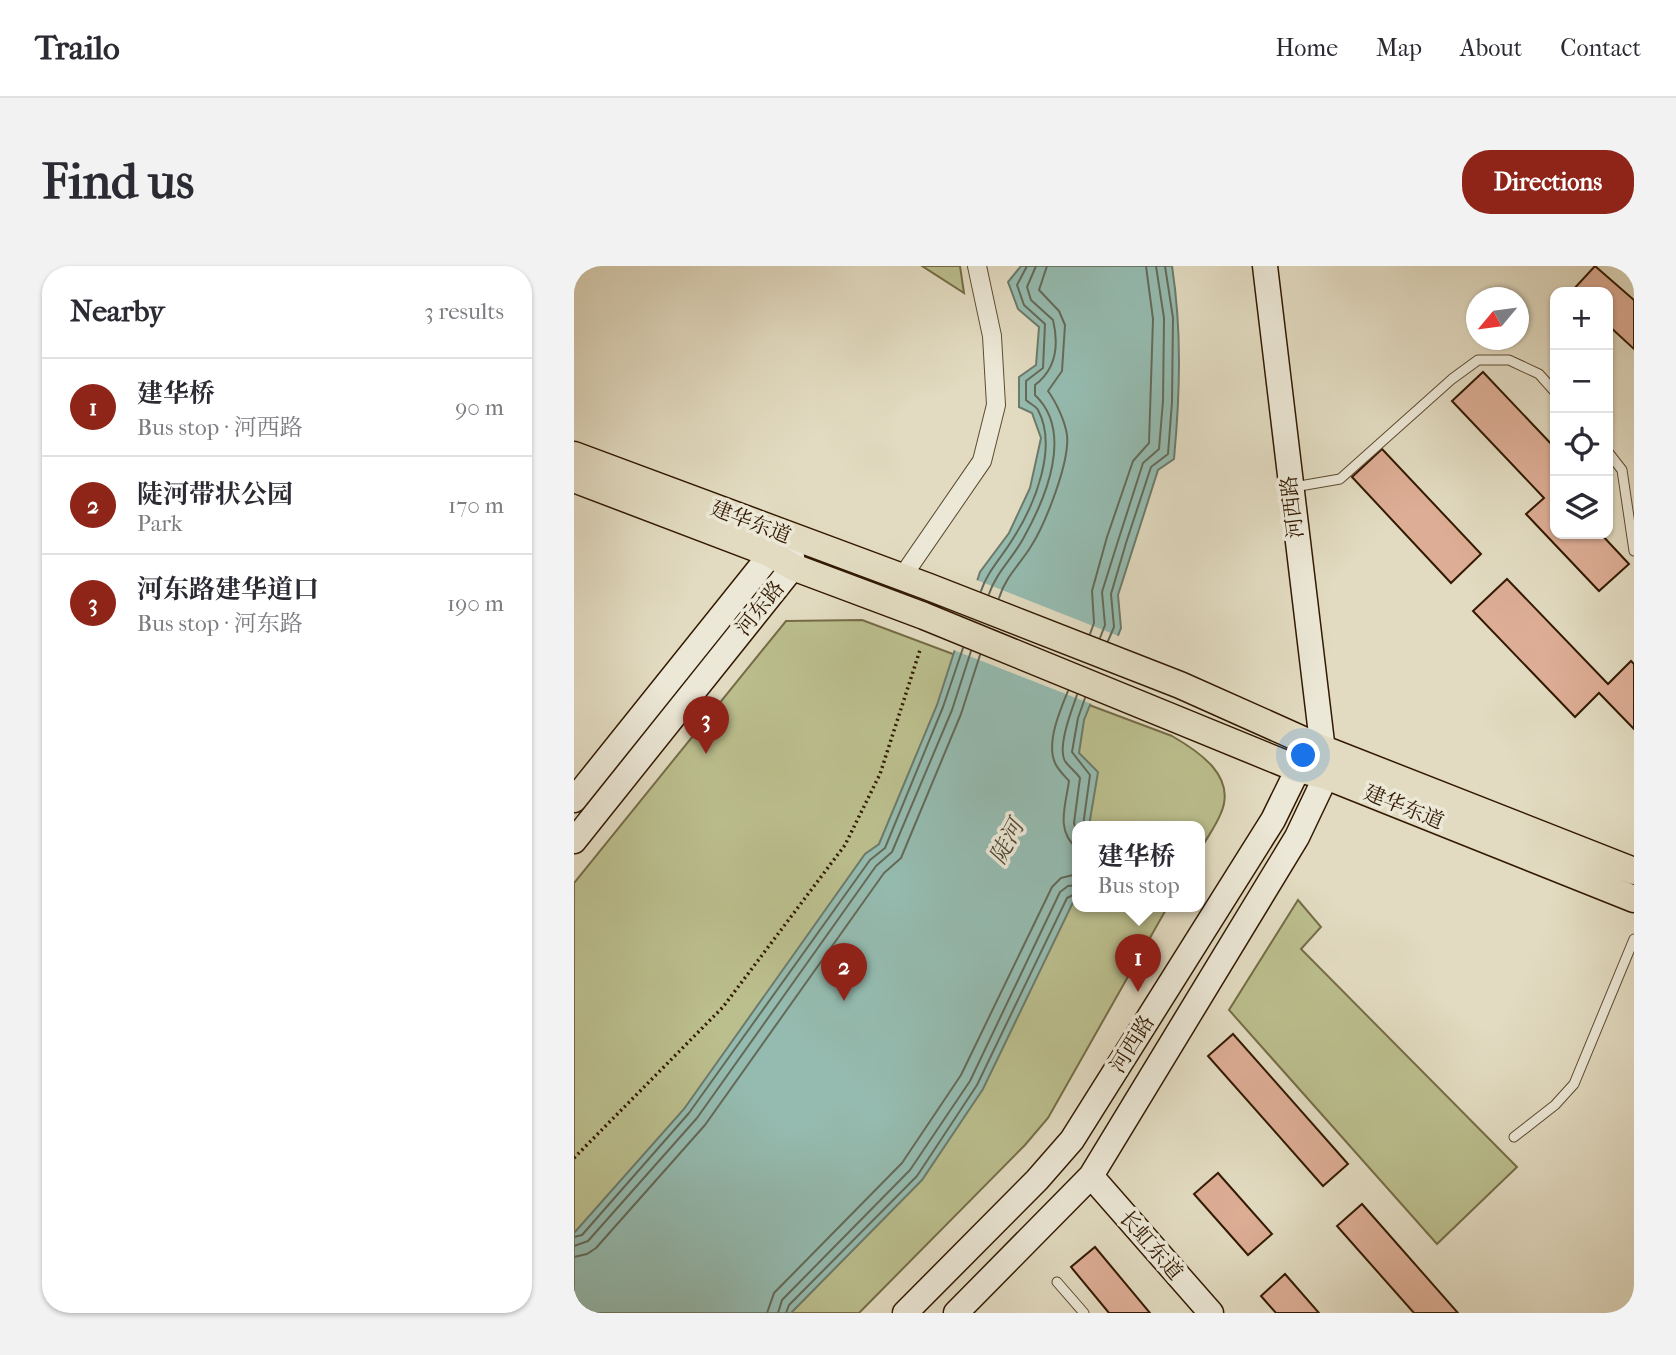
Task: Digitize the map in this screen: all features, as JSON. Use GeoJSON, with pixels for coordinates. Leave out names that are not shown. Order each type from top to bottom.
{"type":"FeatureCollection","features":[{"type":"Feature","properties":{"kind":"main road","name":"河西路"},"geometry":{"type":"LineString","coordinates":[[956,1313],[1091,1176],[1297,837],[1326,776],[1265,266]]}},
{"type":"Feature","properties":{"kind":"main road","name":"建华东道"},"geometry":{"type":"LineString","coordinates":[[574,455],[924,616],[1174,716],[1298,769],[1326,776],[1634,898]]}},
{"type":"Feature","properties":{"kind":"main road","name":"建华东道"},"geometry":{"type":"LineString","coordinates":[[574,479],[785,553],[902,577],[1180,685],[1321,748],[1634,871]]}},
{"type":"Feature","properties":{"kind":"main road","name":"河东路"},"geometry":{"type":"LineString","coordinates":[[574,800],[785,553]]}},
{"type":"Feature","properties":{"kind":"main road","name":"河东路"},"geometry":{"type":"LineString","coordinates":[[574,841],[785,553]]}},
{"type":"Feature","properties":{"kind":"main road","name":"河西路"},"geometry":{"type":"LineString","coordinates":[[905,1313],[1028,1190],[1072,1140],[1273,820],[1298,769],[1321,748]]}},
{"type":"Feature","properties":{"kind":"main road","name":"长虹东道"},"geometry":{"type":"LineString","coordinates":[[1091,1176],[1211,1313]]}},
{"type":"Feature","properties":{"kind":"street"},"geometry":{"type":"LineString","coordinates":[[902,577],[982,461],[996,405],[992,336],[977,266]]}},
{"type":"Feature","properties":{"kind":"lane"},"geometry":{"type":"LineString","coordinates":[[1290,488],[1340,479],[1452,379],[1478,360],[1508,360],[1539,374],[1550,386]]}},
{"type":"Feature","properties":{"kind":"lane"},"geometry":{"type":"LineString","coordinates":[[1613,458],[1622,470],[1634,551]]}},
{"type":"Feature","properties":{"kind":"lane"},"geometry":{"type":"LineString","coordinates":[[1514,1137],[1555,1105],[1574,1084],[1634,939]]}},
{"type":"Feature","properties":{"kind":"lane"},"geometry":{"type":"LineString","coordinates":[[1057,1282],[1084,1313]]}},
{"type":"Feature","properties":{"kind":"path"},"geometry":{"type":"LineString","coordinates":[[574,1158],[723,1007],[845,845],[880,774],[919,650]]}},
{"type":"Feature","properties":{"kind":"green space"},"geometry":{"type":"Polygon","coordinates":[[[922,266],[960,266],[964,293],[922,266]]]}},
{"type":"Feature","properties":{"kind":"green space"},"geometry":{"type":"Polygon","coordinates":[[[862,620],[1172,736],[1193,749],[1212,766],[1224,787],[1225,800],[1205,842],[1205,821],[1072,821],[1072,912],[1165,912],[1048,1118],[1025,1145],[859,1313],[574,1313],[574,883],[786,621],[862,620]]]}},
{"type":"Feature","properties":{"kind":"green space"},"geometry":{"type":"Polygon","coordinates":[[[1298,900],[1321,927],[1301,949],[1517,1167],[1437,1244],[1229,1010],[1298,900]]]}},
{"type":"Feature","properties":{"kind":"water","name":"陡河"},"geometry":{"type":"Polygon","coordinates":[[[1021,266],[1172,266],[1177,314],[1179,387],[1174,459],[1158,470],[1118,595],[1121,628],[1084,720],[1079,753],[1098,772],[1090,821],[1072,821],[1072,904],[983,1089],[922,1180],[791,1313],[574,1313],[574,1233],[684,1109],[865,854],[879,844],[937,705],[980,572],[1009,533],[1030,488],[1041,438],[1032,413],[1019,407],[1019,377],[1036,365],[1039,327],[1018,309],[1008,282],[1021,266]]]}},
{"type":"Feature","properties":{"kind":"pier"},"geometry":{"type":"Polygon","coordinates":[[[974,579],[1121,637],[1094,705],[951,649],[974,579]]]}},
{"type":"Feature","properties":{"kind":"building"},"geometry":{"type":"Polygon","coordinates":[[[1595,266],[1634,300],[1634,349],[1613,330],[1613,287],[1576,287],[1595,266]]]}},
{"type":"Feature","properties":{"kind":"building"},"geometry":{"type":"Polygon","coordinates":[[[1483,372],[1550,443],[1550,539],[1606,539],[1629,564],[1599,591],[1526,514],[1544,498],[1452,401],[1483,372]]]}},
{"type":"Feature","properties":{"kind":"building"},"geometry":{"type":"Polygon","coordinates":[[[1382,449],[1481,554],[1451,583],[1352,477],[1382,449]]]}},
{"type":"Feature","properties":{"kind":"building"},"geometry":{"type":"Polygon","coordinates":[[[1507,579],[1608,684],[1631,661],[1634,664],[1634,729],[1599,693],[1575,717],[1473,611],[1507,579]]]}},
{"type":"Feature","properties":{"kind":"building"},"geometry":{"type":"Polygon","coordinates":[[[1233,1034],[1348,1164],[1323,1186],[1208,1056],[1233,1034]]]}},
{"type":"Feature","properties":{"kind":"building"},"geometry":{"type":"Polygon","coordinates":[[[1218,1173],[1272,1234],[1248,1255],[1194,1194],[1218,1173]]]}},
{"type":"Feature","properties":{"kind":"building"},"geometry":{"type":"Polygon","coordinates":[[[1362,1204],[1458,1313],[1414,1313],[1337,1226],[1362,1204]]]}},
{"type":"Feature","properties":{"kind":"building"},"geometry":{"type":"Polygon","coordinates":[[[1095,1247],[1150,1313],[1109,1313],[1071,1267],[1095,1247]]]}},
{"type":"Feature","properties":{"kind":"building"},"geometry":{"type":"Polygon","coordinates":[[[1285,1274],[1319,1313],[1276,1313],[1261,1296],[1285,1274]]]}},
{"type":"Feature","properties":{"kind":"place","name":"河东路建华道口"},"geometry":{"type":"Point","coordinates":[706,754]}},
{"type":"Feature","properties":{"kind":"place","name":"建华桥"},"geometry":{"type":"Point","coordinates":[1138,992]}},
{"type":"Feature","properties":{"kind":"place","name":"陡河带状公园"},"geometry":{"type":"Point","coordinates":[844,1001]}}]}
